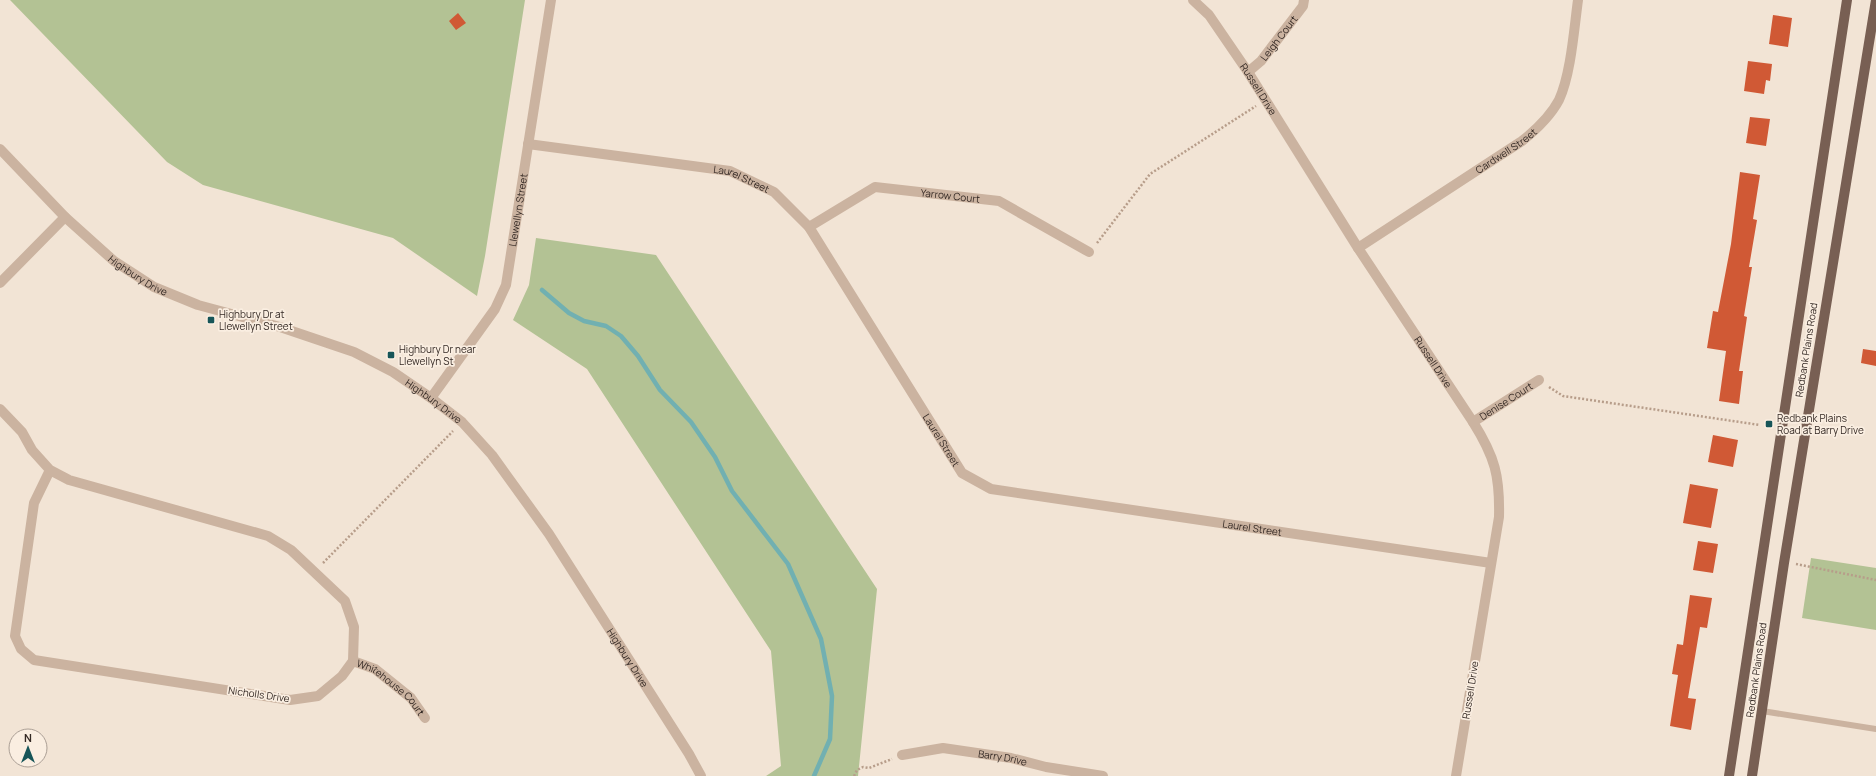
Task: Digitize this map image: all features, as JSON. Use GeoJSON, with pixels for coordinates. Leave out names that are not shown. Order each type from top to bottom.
{"type":"FeatureCollection","features":[{"type":"Feature","properties":{"kind":"main road","name":"Redbank Plains Road"},"geometry":{"type":"LineString","coordinates":[[1728,776],[1847,0]]}},
{"type":"Feature","properties":{"kind":"main road","name":"Redbank Plains Road"},"geometry":{"type":"LineString","coordinates":[[1752,776],[1784,563],[1876,0]]}},
{"type":"Feature","properties":{"kind":"street","name":"Llewellyn Street"},"geometry":{"type":"LineString","coordinates":[[431,398],[495,309],[506,286],[551,0]]}},
{"type":"Feature","properties":{"kind":"street","name":"Russell Drive"},"geometry":{"type":"LineString","coordinates":[[1194,0],[1209,15],[1248,72],[1358,248],[1473,422],[1487,445],[1495,464],[1500,491],[1498,517],[1456,776]]}},
{"type":"Feature","properties":{"kind":"street","name":"Leigh Court"},"geometry":{"type":"LineString","coordinates":[[1248,72],[1265,55],[1302,6],[1304,0]]}},
{"type":"Feature","properties":{"kind":"street","name":"Cardwell Street"},"geometry":{"type":"LineString","coordinates":[[1358,248],[1522,141],[1538,128],[1550,114],[1559,99],[1565,82],[1578,0]]}},
{"type":"Feature","properties":{"kind":"street","name":"Laurel Street"},"geometry":{"type":"LineString","coordinates":[[528,144],[730,171],[774,192],[809,227],[962,474],[991,489],[1491,563]]}},
{"type":"Feature","properties":{"kind":"street","name":"Highbury Drive"},"geometry":{"type":"LineString","coordinates":[[0,149],[65,217],[114,261],[154,286],[198,305],[280,327],[354,352],[393,372],[431,398],[462,422],[492,455],[549,534],[689,754],[701,776]]}},
{"type":"Feature","properties":{"kind":"street","name":"Yarrow Court"},"geometry":{"type":"LineString","coordinates":[[809,227],[875,187],[999,201],[1089,252]]}},
{"type":"Feature","properties":{"kind":"street"},"geometry":{"type":"LineString","coordinates":[[0,283],[65,217]]}},
{"type":"Feature","properties":{"kind":"street","name":"Denise Court"},"geometry":{"type":"LineString","coordinates":[[1473,422],[1539,380]]}},
{"type":"Feature","properties":{"kind":"street"},"geometry":{"type":"LineString","coordinates":[[0,408],[22,432],[32,450],[50,470],[69,480],[268,536],[291,550],[345,601],[354,627],[353,661]]}},
{"type":"Feature","properties":{"kind":"street","name":"Nicholls Drive"},"geometry":{"type":"LineString","coordinates":[[50,470],[34,503],[15,636],[21,649],[34,660],[290,700],[318,696],[342,676],[353,661]]}},
{"type":"Feature","properties":{"kind":"street","name":"Whitehouse Court"},"geometry":{"type":"LineString","coordinates":[[353,661],[375,669],[411,698],[425,718]]}},
{"type":"Feature","properties":{"kind":"street","name":"Barry Drive"},"geometry":{"type":"LineString","coordinates":[[902,755],[942,748],[1011,758],[1045,772],[1103,776]]}},
{"type":"Feature","properties":{"kind":"lane"},"geometry":{"type":"LineString","coordinates":[[1762,711],[1876,729]]}},
{"type":"Feature","properties":{"kind":"path"},"geometry":{"type":"LineString","coordinates":[[1089,252],[1108,231],[1150,174],[1265,100]]}},
{"type":"Feature","properties":{"kind":"path"},"geometry":{"type":"LineString","coordinates":[[1539,380],[1563,396],[1760,425]]}},
{"type":"Feature","properties":{"kind":"path"},"geometry":{"type":"LineString","coordinates":[[314,572],[462,422]]}},
{"type":"Feature","properties":{"kind":"path"},"geometry":{"type":"LineString","coordinates":[[1784,563],[1812,566],[1876,580]]}},
{"type":"Feature","properties":{"kind":"path"},"geometry":{"type":"LineString","coordinates":[[854,776],[857,770],[863,767],[869,768],[902,755]]}},
{"type":"Feature","properties":{"kind":"green space"},"geometry":{"type":"Polygon","coordinates":[[[10,0],[525,0],[485,256],[477,296],[393,238],[203,185],[167,162],[10,0]]]}},
{"type":"Feature","properties":{"kind":"green space"},"geometry":{"type":"Polygon","coordinates":[[[536,238],[656,255],[877,589],[858,776],[766,776],[781,766],[771,651],[587,369],[513,320],[529,285],[536,238]]]}},
{"type":"Feature","properties":{"kind":"green space"},"geometry":{"type":"Polygon","coordinates":[[[1811,558],[1876,568],[1876,630],[1802,618],[1811,558]]]}},
{"type":"Feature","properties":{"kind":"building"},"geometry":{"type":"Polygon","coordinates":[[[458,13],[466,23],[456,30],[449,21],[458,13]]]}},
{"type":"Feature","properties":{"kind":"building"},"geometry":{"type":"Polygon","coordinates":[[[1773,15],[1792,18],[1788,47],[1769,44],[1773,15]]]}},
{"type":"Feature","properties":{"kind":"building"},"geometry":{"type":"Polygon","coordinates":[[[1748,61],[1772,64],[1770,81],[1766,80],[1764,94],[1744,91],[1748,61]]]}},
{"type":"Feature","properties":{"kind":"building"},"geometry":{"type":"Polygon","coordinates":[[[1750,117],[1770,119],[1766,146],[1746,143],[1750,117]]]}},
{"type":"Feature","properties":{"kind":"building"},"geometry":{"type":"Polygon","coordinates":[[[1740,172],[1760,175],[1753,219],[1757,220],[1749,267],[1752,267],[1744,316],[1747,317],[1739,371],[1743,371],[1739,404],[1719,401],[1726,351],[1707,348],[1713,311],[1718,312],[1731,244],[1740,172]]]}},
{"type":"Feature","properties":{"kind":"building"},"geometry":{"type":"Polygon","coordinates":[[[1863,349],[1876,351],[1876,366],[1861,363],[1863,349]]]}},
{"type":"Feature","properties":{"kind":"building"},"geometry":{"type":"Polygon","coordinates":[[[1713,435],[1738,440],[1733,467],[1708,462],[1713,435]]]}},
{"type":"Feature","properties":{"kind":"building"},"geometry":{"type":"Polygon","coordinates":[[[1690,484],[1718,489],[1711,528],[1683,523],[1690,484]]]}},
{"type":"Feature","properties":{"kind":"building"},"geometry":{"type":"Polygon","coordinates":[[[1698,541],[1718,544],[1713,573],[1693,570],[1698,541]]]}},
{"type":"Feature","properties":{"kind":"building"},"geometry":{"type":"Polygon","coordinates":[[[1690,595],[1712,598],[1707,628],[1700,627],[1688,698],[1696,699],[1691,730],[1670,726],[1678,675],[1672,674],[1677,644],[1683,645],[1690,595]]]}},
{"type":"Feature","properties":{"kind":"waterway"},"geometry":{"type":"LineString","coordinates":[[542,290],[569,313],[584,321],[606,326],[621,336],[638,356],[660,390],[691,422],[715,457],[732,491],[788,564],[821,639],[832,696],[830,739],[814,776]]}},
{"type":"Feature","properties":{"kind":"place","name":"Highbury Dr at Llewellyn Street"},"geometry":{"type":"Point","coordinates":[211,320]}},
{"type":"Feature","properties":{"kind":"place","name":"Highbury Dr near Llewellyn St"},"geometry":{"type":"Point","coordinates":[391,355]}},
{"type":"Feature","properties":{"kind":"place","name":"Redbank Plains Road at Barry Drive"},"geometry":{"type":"Point","coordinates":[1769,424]}}]}
